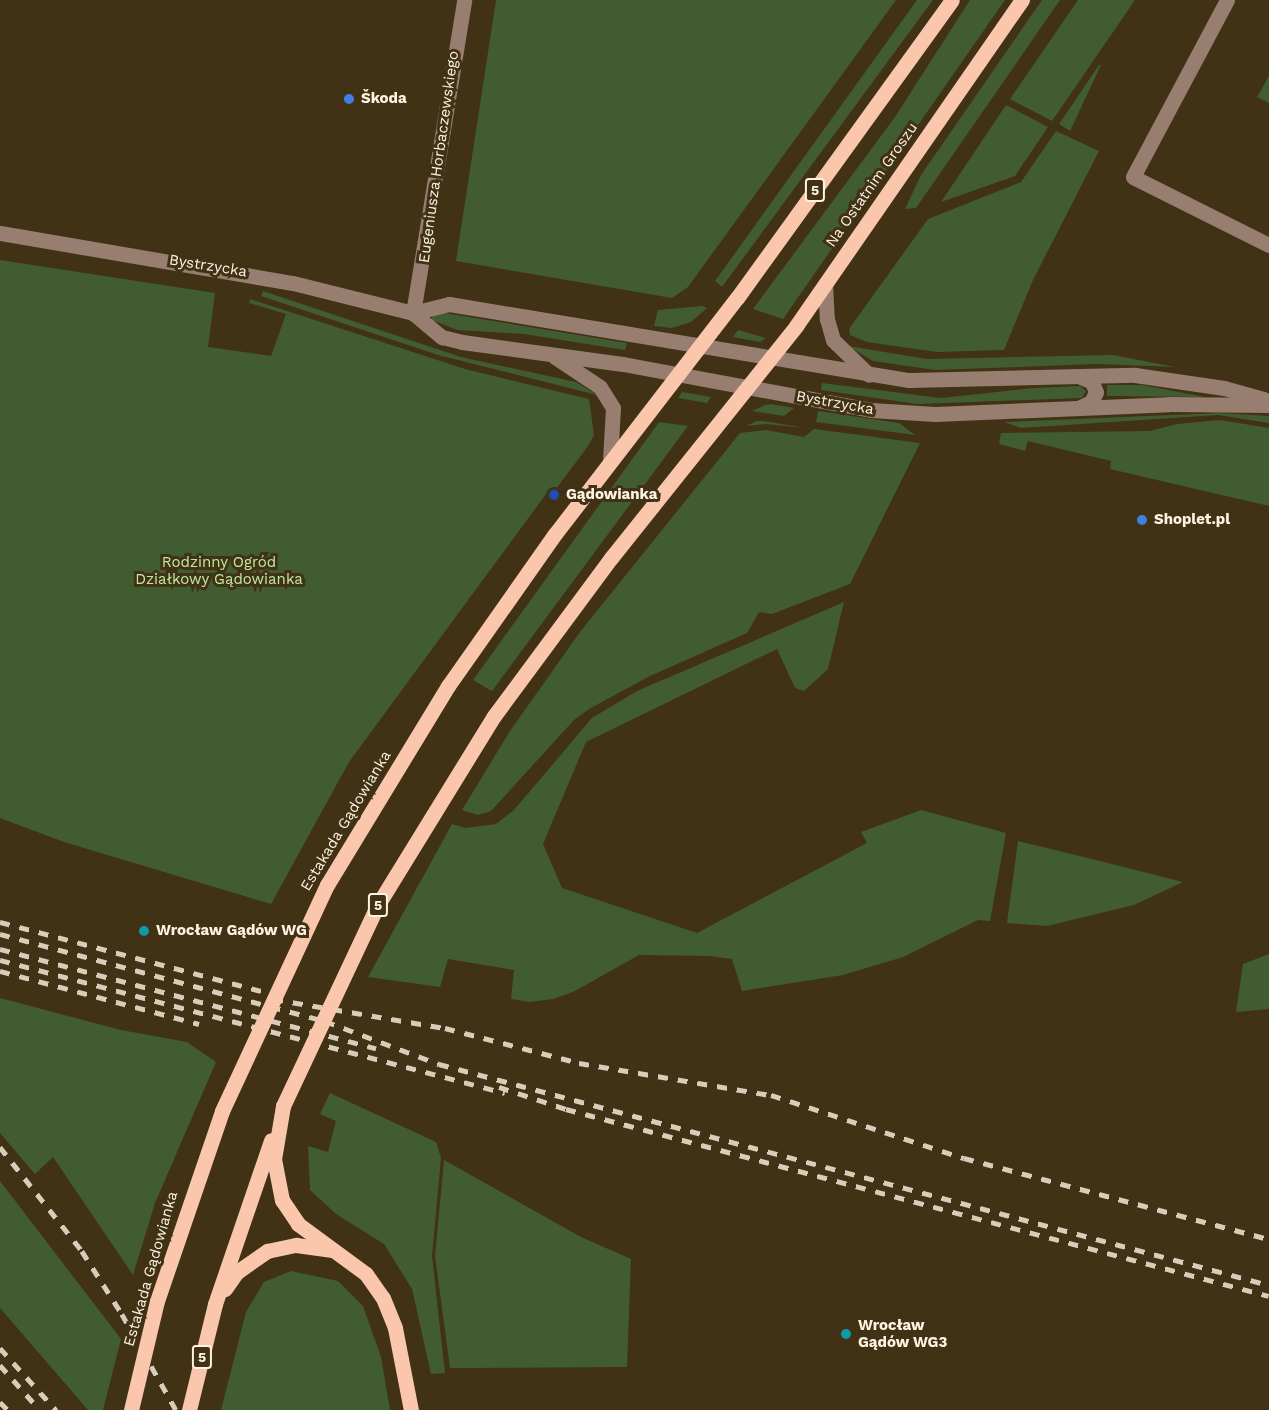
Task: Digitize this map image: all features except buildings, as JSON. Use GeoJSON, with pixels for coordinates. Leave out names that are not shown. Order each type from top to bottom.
{"type":"FeatureCollection","features":[{"type":"Feature","properties":{"kind":"main road","name":"5"},"geometry":{"type":"LineString","coordinates":[[699,345],[741,293],[952,0]]}},
{"type":"Feature","properties":{"kind":"main road","name":"Na Ostatnim Groszu"},"geometry":{"type":"LineString","coordinates":[[747,387],[825,285],[1022,0]]}},
{"type":"Feature","properties":{"kind":"main road","name":"Estakada Gądowianka"},"geometry":{"type":"LineString","coordinates":[[131,1410],[157,1301],[222,1111],[327,885],[448,686],[610,460],[699,345]]}},
{"type":"Feature","properties":{"kind":"main road","name":"5"},"geometry":{"type":"LineString","coordinates":[[189,1410],[216,1304],[283,1106],[377,906],[494,716],[610,558],[747,387]]}},
{"type":"Feature","properties":{"kind":"main road"},"geometry":{"type":"LineString","coordinates":[[283,1106],[274,1159],[282,1200],[298,1224],[339,1252],[374,1283],[391,1313],[411,1410]]}},
{"type":"Feature","properties":{"kind":"main road"},"geometry":{"type":"LineString","coordinates":[[216,1304],[237,1272],[267,1251],[296,1245],[339,1252]]}},
{"type":"Feature","properties":{"kind":"street","name":"Eugeniusza Horbaczewskiego"},"geometry":{"type":"LineString","coordinates":[[413,313],[464,0]]}},
{"type":"Feature","properties":{"kind":"street"},"geometry":{"type":"LineString","coordinates":[[1227,0],[1134,177],[1269,245]]}},
{"type":"Feature","properties":{"kind":"street","name":"Bystrzycka"},"geometry":{"type":"LineString","coordinates":[[0,233],[248,272],[413,313],[442,337],[902,412],[1269,403]]}},
{"type":"Feature","properties":{"kind":"street"},"geometry":{"type":"LineString","coordinates":[[825,285],[827,319],[833,340],[869,375]]}},
{"type":"Feature","properties":{"kind":"street","name":"Bystrzycka"},"geometry":{"type":"LineString","coordinates":[[413,313],[449,304],[869,375],[940,382],[1080,377],[1169,378],[1269,403]]}},
{"type":"Feature","properties":{"kind":"street"},"geometry":{"type":"LineString","coordinates":[[550,354],[600,387],[613,408],[610,460]]}},
{"type":"Feature","properties":{"kind":"street"},"geometry":{"type":"LineString","coordinates":[[1080,377],[1092,382],[1096,392],[1091,402],[1080,407]]}},
{"type":"Feature","properties":{"kind":"green space"},"geometry":{"type":"Polygon","coordinates":[[[496,0],[896,0],[688,287],[672,298],[456,261],[496,0]]]}},
{"type":"Feature","properties":{"kind":"green space"},"geometry":{"type":"Polygon","coordinates":[[[917,0],[933,0],[722,287],[715,281],[917,0]]]}},
{"type":"Feature","properties":{"kind":"green space"},"geometry":{"type":"Polygon","coordinates":[[[970,0],[1005,0],[783,319],[753,309],[895,117],[970,0]]]}},
{"type":"Feature","properties":{"kind":"green space"},"geometry":{"type":"Polygon","coordinates":[[[1042,0],[1060,0],[916,208],[905,209],[921,175],[1042,0]]]}},
{"type":"Feature","properties":{"kind":"green space"},"geometry":{"type":"Polygon","coordinates":[[[1078,0],[1135,0],[1052,121],[1010,99],[1078,0]]]}},
{"type":"Feature","properties":{"kind":"green space"},"geometry":{"type":"Polygon","coordinates":[[[1101,65],[1070,131],[1059,124],[1101,65]]]}},
{"type":"Feature","properties":{"kind":"green space"},"geometry":{"type":"Polygon","coordinates":[[[1269,76],[1269,103],[1257,97],[1269,76]]]}},
{"type":"Feature","properties":{"kind":"green space"},"geometry":{"type":"Polygon","coordinates":[[[1006,105],[1048,127],[1015,176],[941,202],[1006,105]]]}},
{"type":"Feature","properties":{"kind":"green space"},"geometry":{"type":"Polygon","coordinates":[[[1056,131],[1099,151],[1033,280],[1004,350],[937,352],[867,342],[850,335],[849,329],[928,219],[1021,182],[1056,131]]]}},
{"type":"Feature","properties":{"kind":"green space","name":"Rodzinny Ogród Działkowy Gądowianka"},"geometry":{"type":"Polygon","coordinates":[[[0,260],[215,293],[208,347],[271,356],[286,314],[249,303],[250,299],[465,369],[589,399],[594,435],[588,446],[553,493],[549,490],[349,762],[271,904],[64,842],[0,818],[0,260]]]}},
{"type":"Feature","properties":{"kind":"green space"},"geometry":{"type":"Polygon","coordinates":[[[263,291],[461,357],[576,382],[597,395],[438,355],[261,296],[263,291]]]}},
{"type":"Feature","properties":{"kind":"green space"},"geometry":{"type":"Polygon","coordinates":[[[703,306],[707,308],[691,322],[672,328],[654,326],[658,310],[703,306]]]}},
{"type":"Feature","properties":{"kind":"green space"},"geometry":{"type":"Polygon","coordinates":[[[439,312],[627,343],[625,350],[524,334],[457,330],[432,320],[432,314],[439,312]]]}},
{"type":"Feature","properties":{"kind":"green space"},"geometry":{"type":"Polygon","coordinates":[[[738,330],[766,338],[760,342],[733,337],[738,330]]]}},
{"type":"Feature","properties":{"kind":"green space"},"geometry":{"type":"Polygon","coordinates":[[[848,346],[927,359],[1113,355],[1175,367],[1097,364],[935,370],[873,361],[848,346]]]}},
{"type":"Feature","properties":{"kind":"green space"},"geometry":{"type":"Polygon","coordinates":[[[822,383],[941,398],[1033,388],[1080,386],[1086,391],[1082,398],[917,404],[821,390],[822,383]]]}},
{"type":"Feature","properties":{"kind":"green space"},"geometry":{"type":"Polygon","coordinates":[[[1107,385],[1142,385],[1205,397],[1107,396],[1107,385]]]}},
{"type":"Feature","properties":{"kind":"green space"},"geometry":{"type":"Polygon","coordinates":[[[682,392],[711,397],[707,403],[678,398],[682,392]]]}},
{"type":"Feature","properties":{"kind":"green space"},"geometry":{"type":"Polygon","coordinates":[[[765,405],[794,408],[784,416],[752,411],[765,405]]]}},
{"type":"Feature","properties":{"kind":"green space"},"geometry":{"type":"Polygon","coordinates":[[[818,411],[899,423],[915,435],[816,422],[818,411]]]}},
{"type":"Feature","properties":{"kind":"green space"},"geometry":{"type":"Polygon","coordinates":[[[1219,413],[1269,416],[1269,423],[1218,415],[1021,428],[1004,422],[1219,413]]]}},
{"type":"Feature","properties":{"kind":"green space"},"geometry":{"type":"Polygon","coordinates":[[[1220,420],[1269,428],[1269,506],[1110,469],[1111,461],[1028,441],[1025,451],[999,444],[1001,433],[1150,431],[1177,424],[1220,420]]]}},
{"type":"Feature","properties":{"kind":"green space"},"geometry":{"type":"Polygon","coordinates":[[[757,421],[806,428],[766,424],[746,426],[757,421]]]}},
{"type":"Feature","properties":{"kind":"green space"},"geometry":{"type":"Polygon","coordinates":[[[659,422],[688,426],[492,691],[473,680],[659,422]]]}},
{"type":"Feature","properties":{"kind":"green space"},"geometry":{"type":"Polygon","coordinates":[[[814,429],[920,443],[850,584],[772,614],[759,612],[747,633],[650,676],[589,709],[574,720],[491,811],[478,815],[462,810],[510,731],[580,632],[740,433],[766,430],[804,437],[814,429]]]}},
{"type":"Feature","properties":{"kind":"green space"},"geometry":{"type":"Polygon","coordinates":[[[844,602],[828,669],[804,691],[795,688],[777,649],[586,742],[543,844],[562,888],[697,933],[867,843],[861,832],[921,810],[1006,833],[990,921],[978,920],[903,957],[843,975],[742,991],[732,959],[710,956],[639,955],[575,991],[553,999],[529,1002],[511,999],[514,970],[448,959],[440,987],[368,977],[452,824],[466,828],[496,824],[514,810],[592,718],[637,691],[844,602]]]}},
{"type":"Feature","properties":{"kind":"green space"},"geometry":{"type":"Polygon","coordinates":[[[1018,841],[1183,882],[1134,905],[1047,926],[1007,923],[1018,841]]]}},
{"type":"Feature","properties":{"kind":"green space"},"geometry":{"type":"Polygon","coordinates":[[[1269,954],[1269,1009],[1236,1012],[1243,964],[1269,954]]]}},
{"type":"Feature","properties":{"kind":"green space"},"geometry":{"type":"Polygon","coordinates":[[[0,998],[121,1030],[187,1042],[216,1062],[155,1203],[133,1275],[53,1157],[35,1174],[0,1133],[0,998]]]}},
{"type":"Feature","properties":{"kind":"green space"},"geometry":{"type":"Polygon","coordinates":[[[330,1093],[436,1142],[441,1158],[432,1256],[445,1373],[431,1374],[412,1289],[384,1244],[336,1214],[310,1190],[308,1146],[328,1152],[336,1121],[320,1114],[330,1093]]]}},
{"type":"Feature","properties":{"kind":"green space"},"geometry":{"type":"Polygon","coordinates":[[[444,1160],[581,1237],[631,1259],[627,1367],[450,1368],[435,1256],[444,1160]]]}},
{"type":"Feature","properties":{"kind":"green space"},"geometry":{"type":"Polygon","coordinates":[[[0,1181],[121,1339],[103,1410],[88,1410],[0,1308],[0,1181]]]}},
{"type":"Feature","properties":{"kind":"green space"},"geometry":{"type":"Polygon","coordinates":[[[291,1271],[338,1281],[363,1306],[381,1357],[390,1410],[221,1410],[246,1312],[264,1282],[291,1271]]]}},
{"type":"Feature","properties":{"kind":"railway"},"geometry":{"type":"LineString","coordinates":[[0,922],[283,997]]}},
{"type":"Feature","properties":{"kind":"railway"},"geometry":{"type":"LineString","coordinates":[[0,934],[325,1021],[439,1064],[1269,1285]]}},
{"type":"Feature","properties":{"kind":"railway"},"geometry":{"type":"LineString","coordinates":[[0,949],[376,1048]]}},
{"type":"Feature","properties":{"kind":"railway"},"geometry":{"type":"LineString","coordinates":[[0,960],[505,1093]]}},
{"type":"Feature","properties":{"kind":"railway"},"geometry":{"type":"LineString","coordinates":[[0,971],[199,1024]]}},
{"type":"Feature","properties":{"kind":"railway"},"geometry":{"type":"LineString","coordinates":[[273,999],[445,1028],[579,1063],[771,1095],[964,1158],[1269,1239]]}},
{"type":"Feature","properties":{"kind":"railway"},"geometry":{"type":"LineString","coordinates":[[499,1087],[566,1109],[1269,1296]]}},
{"type":"Feature","properties":{"kind":"railway"},"geometry":{"type":"LineString","coordinates":[[0,1147],[82,1251],[122,1314],[176,1410]]}},
{"type":"Feature","properties":{"kind":"railway"},"geometry":{"type":"LineString","coordinates":[[0,1348],[56,1410]]}},
{"type":"Feature","properties":{"kind":"railway"},"geometry":{"type":"LineString","coordinates":[[0,1365],[40,1410]]}},
{"type":"Feature","properties":{"kind":"railway"},"geometry":{"type":"LineString","coordinates":[[0,1402],[8,1410]]}},
{"type":"Feature","properties":{"kind":"place","name":"Škoda"},"geometry":{"type":"Point","coordinates":[349,99]}},
{"type":"Feature","properties":{"kind":"place","name":"Gądowianka"},"geometry":{"type":"Point","coordinates":[554,495]}},
{"type":"Feature","properties":{"kind":"place","name":"Shoplet.pl"},"geometry":{"type":"Point","coordinates":[1142,520]}},
{"type":"Feature","properties":{"kind":"place","name":"Wrocław Gądów WG"},"geometry":{"type":"Point","coordinates":[144,931]}},
{"type":"Feature","properties":{"kind":"place","name":"Wrocław Gądów WG3"},"geometry":{"type":"Point","coordinates":[846,1334]}}]}
